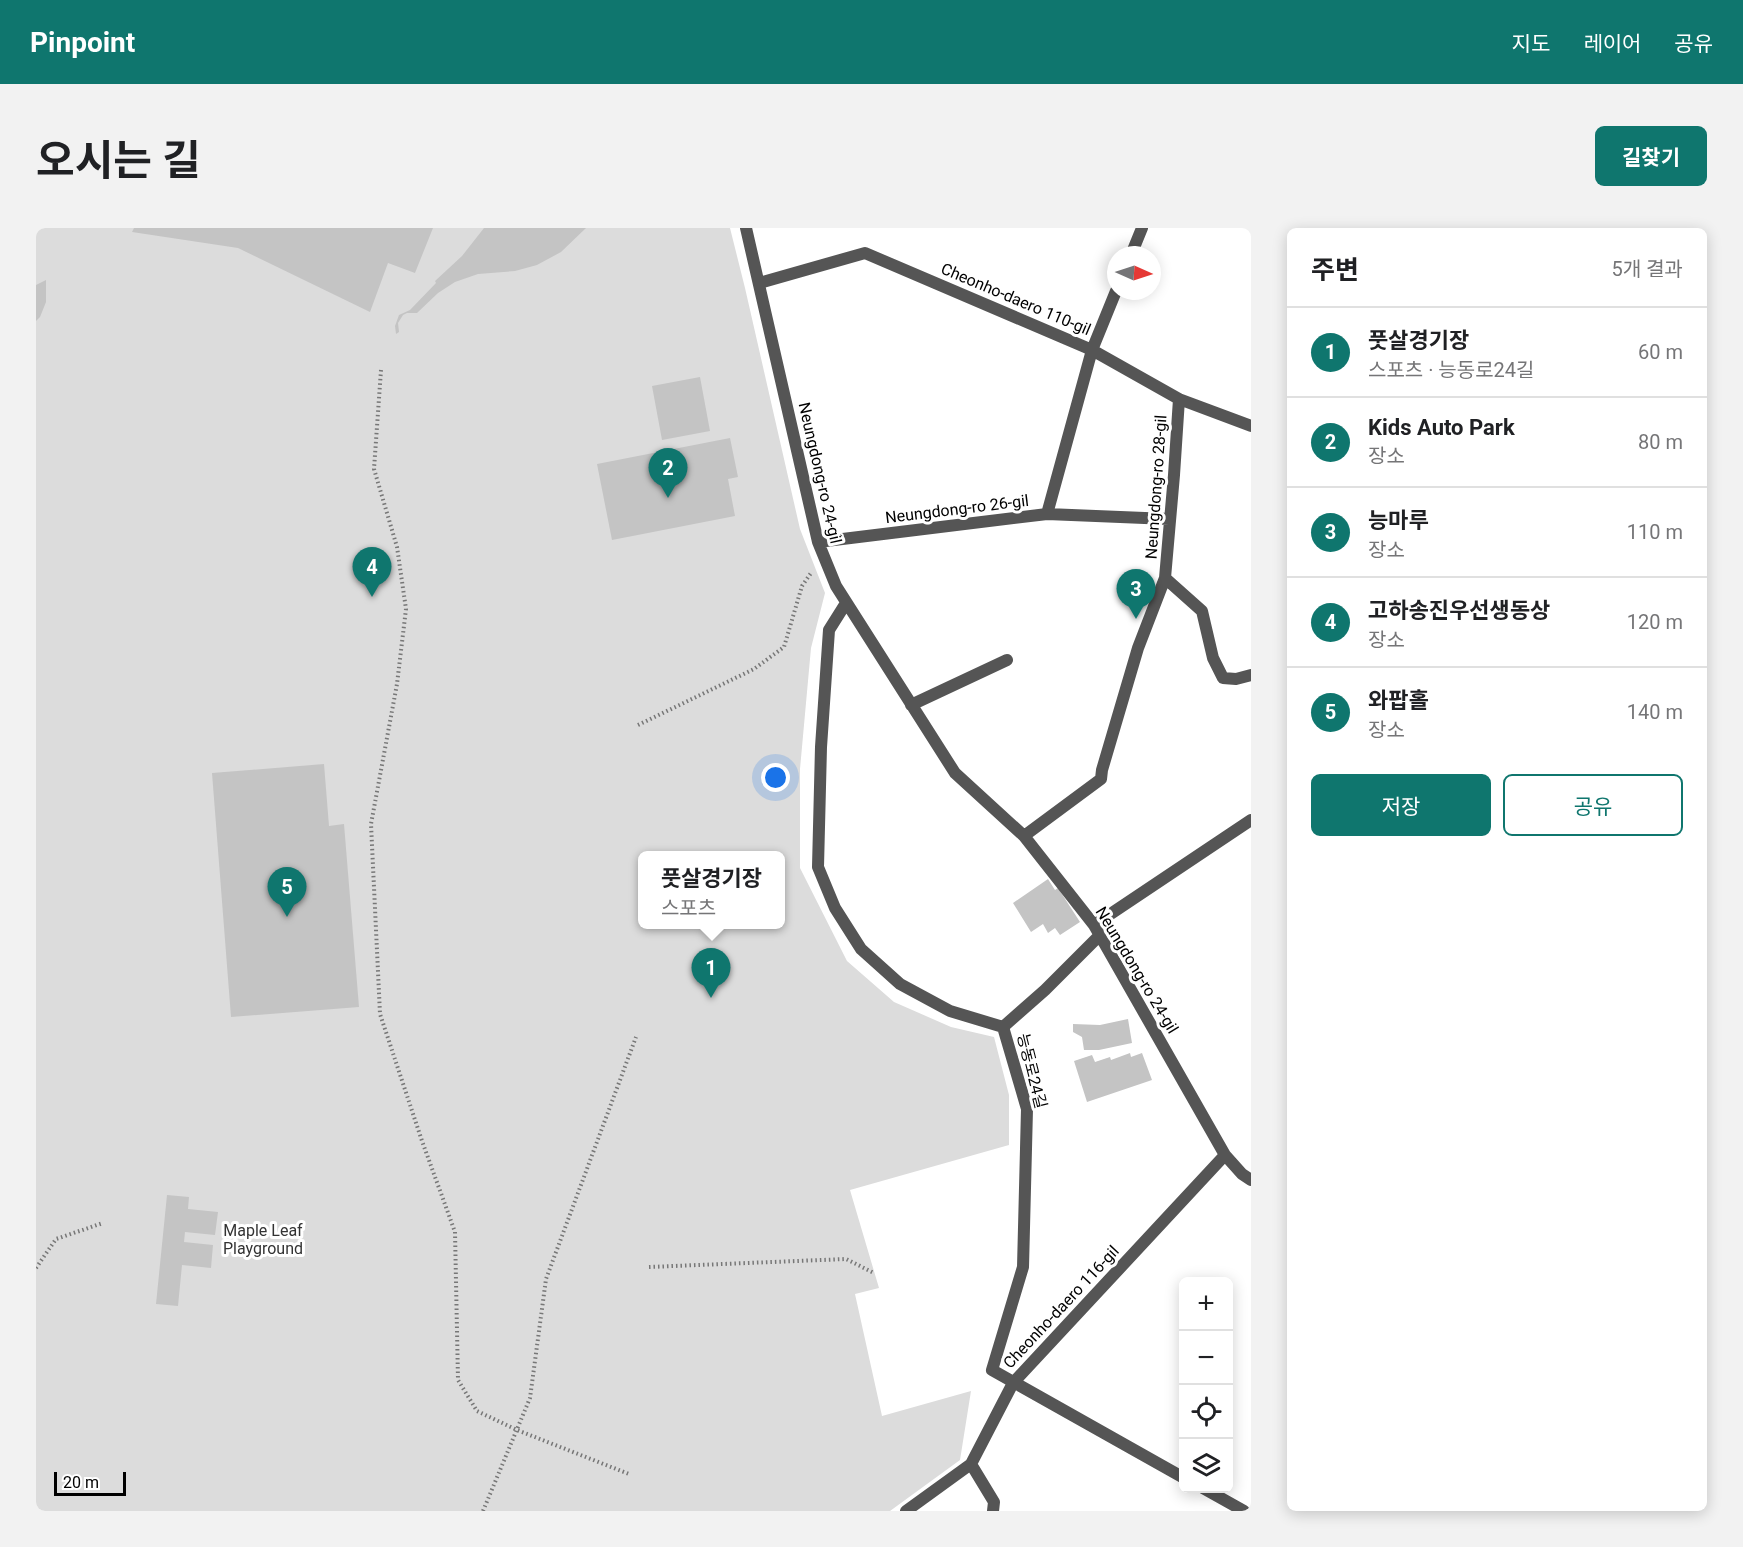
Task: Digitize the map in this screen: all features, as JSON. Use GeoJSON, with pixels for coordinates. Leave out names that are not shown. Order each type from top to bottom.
{"type":"FeatureCollection","features":[{"type":"Feature","properties":{"kind":"street","name":"Neungdong-ro 24-gil"},"geometry":{"type":"LineString","coordinates":[[746,228],[818,542],[836,586],[955,773],[1024,836],[1096,931],[1225,1155],[1248,1175]]}},
{"type":"Feature","properties":{"kind":"street"},"geometry":{"type":"LineString","coordinates":[[1135,246],[1142,228]]}},
{"type":"Feature","properties":{"kind":"street","name":"Cheonho-daero 110-gil"},"geometry":{"type":"LineString","coordinates":[[759,283],[865,253],[1092,350],[1179,399],[1250,421]]}},
{"type":"Feature","properties":{"kind":"street","name":"Neungdong-ro 26-gil"},"geometry":{"type":"LineString","coordinates":[[818,542],[1047,514],[1092,350],[1112,300]]}},
{"type":"Feature","properties":{"kind":"street","name":"Neungdong-ro 28-gil"},"geometry":{"type":"LineString","coordinates":[[1024,836],[1101,779],[1138,648],[1165,578],[1179,399]]}},
{"type":"Feature","properties":{"kind":"street"},"geometry":{"type":"LineString","coordinates":[[1047,514],[1169,519]]}},
{"type":"Feature","properties":{"kind":"street","name":"Neungdong-ro 28-gil"},"geometry":{"type":"LineString","coordinates":[[1165,578],[1202,611],[1213,658],[1223,678],[1236,680],[1251,675]]}},
{"type":"Feature","properties":{"kind":"street","name":"능동로24길"},"geometry":{"type":"LineString","coordinates":[[846,603],[829,630],[821,747],[818,867],[835,908],[861,949],[900,984],[950,1011],[1003,1027],[1027,1109],[1023,1267],[992,1370],[1013,1383]]}},
{"type":"Feature","properties":{"kind":"street"},"geometry":{"type":"LineString","coordinates":[[912,705],[1007,660]]}},
{"type":"Feature","properties":{"kind":"street"},"geometry":{"type":"LineString","coordinates":[[1003,1027],[1045,990],[1096,931],[1251,820]]}},
{"type":"Feature","properties":{"kind":"street","name":"Cheonho-daero 116-gil"},"geometry":{"type":"LineString","coordinates":[[906,1511],[971,1464],[1013,1383],[1225,1155]]}},
{"type":"Feature","properties":{"kind":"street"},"geometry":{"type":"LineString","coordinates":[[1013,1383],[1179,1475]]}},
{"type":"Feature","properties":{"kind":"street"},"geometry":{"type":"LineString","coordinates":[[971,1464],[993,1502],[993,1511]]}},
{"type":"Feature","properties":{"kind":"street"},"geometry":{"type":"LineString","coordinates":[[1212,1493],[1244,1511]]}},
{"type":"Feature","properties":{"kind":"path"},"geometry":{"type":"LineString","coordinates":[[381,370],[374,469],[397,547],[406,609],[397,684],[371,824],[380,1014],[455,1232],[458,1380],[477,1411],[517,1430],[629,1474]]}},
{"type":"Feature","properties":{"kind":"path"},"geometry":{"type":"LineString","coordinates":[[638,725],[754,669],[784,647],[802,586],[815,567],[825,561]]}},
{"type":"Feature","properties":{"kind":"path"},"geometry":{"type":"LineString","coordinates":[[483,1511],[530,1398],[546,1279],[636,1037]]}},
{"type":"Feature","properties":{"kind":"path"},"geometry":{"type":"LineString","coordinates":[[36,1268],[56,1239],[103,1223]]}},
{"type":"Feature","properties":{"kind":"path"},"geometry":{"type":"LineString","coordinates":[[649,1267],[846,1259],[874,1274]]}},
{"type":"Feature","properties":{"kind":"green space","name":"Maple Leaf Playground"},"geometry":{"type":"Polygon","coordinates":[[[36,228],[730,228],[800,529],[825,593],[811,648],[800,769],[800,868],[847,961],[894,1002],[951,1027],[994,1037],[1009,1095],[1009,1145],[850,1190],[879,1288],[855,1294],[882,1416],[971,1391],[960,1460],[890,1511],[36,1511],[36,228]]]}},
{"type":"Feature","properties":{"kind":"building"},"geometry":{"type":"Polygon","coordinates":[[[134,228],[433,228],[415,273],[388,263],[370,312],[238,248],[132,232],[134,228]]]}},
{"type":"Feature","properties":{"kind":"building"},"geometry":{"type":"Polygon","coordinates":[[[484,228],[586,228],[561,252],[537,265],[515,271],[478,274],[455,282],[438,293],[417,313],[403,315],[398,323],[399,332],[396,334],[395,326],[399,315],[410,310],[436,283],[435,281],[462,256],[484,228]]]}},
{"type":"Feature","properties":{"kind":"building"},"geometry":{"type":"Polygon","coordinates":[[[46,280],[46,302],[36,321],[36,285],[46,280]]]}},
{"type":"Feature","properties":{"kind":"building"},"geometry":{"type":"Polygon","coordinates":[[[700,377],[710,431],[662,440],[652,386],[700,377]]]}},
{"type":"Feature","properties":{"kind":"building"},"geometry":{"type":"Polygon","coordinates":[[[730,438],[738,477],[728,479],[735,516],[612,540],[597,464],[730,438]]]}},
{"type":"Feature","properties":{"kind":"building"},"geometry":{"type":"Polygon","coordinates":[[[324,764],[329,826],[344,824],[359,1007],[231,1017],[212,773],[324,764]]]}},
{"type":"Feature","properties":{"kind":"building"},"geometry":{"type":"Polygon","coordinates":[[[1048,879],[1055,890],[1058,888],[1080,922],[1060,935],[1055,928],[1048,933],[1043,924],[1031,932],[1013,903],[1048,879]]]}},
{"type":"Feature","properties":{"kind":"building"},"geometry":{"type":"Polygon","coordinates":[[[1128,1019],[1132,1043],[1099,1050],[1084,1050],[1082,1037],[1073,1032],[1073,1024],[1100,1025],[1128,1019]]]}},
{"type":"Feature","properties":{"kind":"building"},"geometry":{"type":"Polygon","coordinates":[[[1130,1053],[1131,1057],[1142,1053],[1152,1080],[1087,1102],[1074,1061],[1092,1055],[1095,1062],[1110,1057],[1111,1060],[1130,1053]]]}},
{"type":"Feature","properties":{"kind":"building"},"geometry":{"type":"Polygon","coordinates":[[[167,1195],[189,1197],[188,1209],[218,1212],[215,1235],[185,1232],[184,1242],[213,1245],[211,1268],[182,1265],[178,1306],[156,1304],[167,1195]]]}},
{"type":"Feature","properties":{"kind":"place","name":"Kids Auto Park"},"geometry":{"type":"Point","coordinates":[668,498]}},
{"type":"Feature","properties":{"kind":"place","name":"고하송진우선생동상"},"geometry":{"type":"Point","coordinates":[372,597]}},
{"type":"Feature","properties":{"kind":"place","name":"능마루"},"geometry":{"type":"Point","coordinates":[1136,619]}},
{"type":"Feature","properties":{"kind":"place","name":"와팝홀"},"geometry":{"type":"Point","coordinates":[287,917]}},
{"type":"Feature","properties":{"kind":"place","name":"풋살경기장"},"geometry":{"type":"Point","coordinates":[711,998]}}]}
